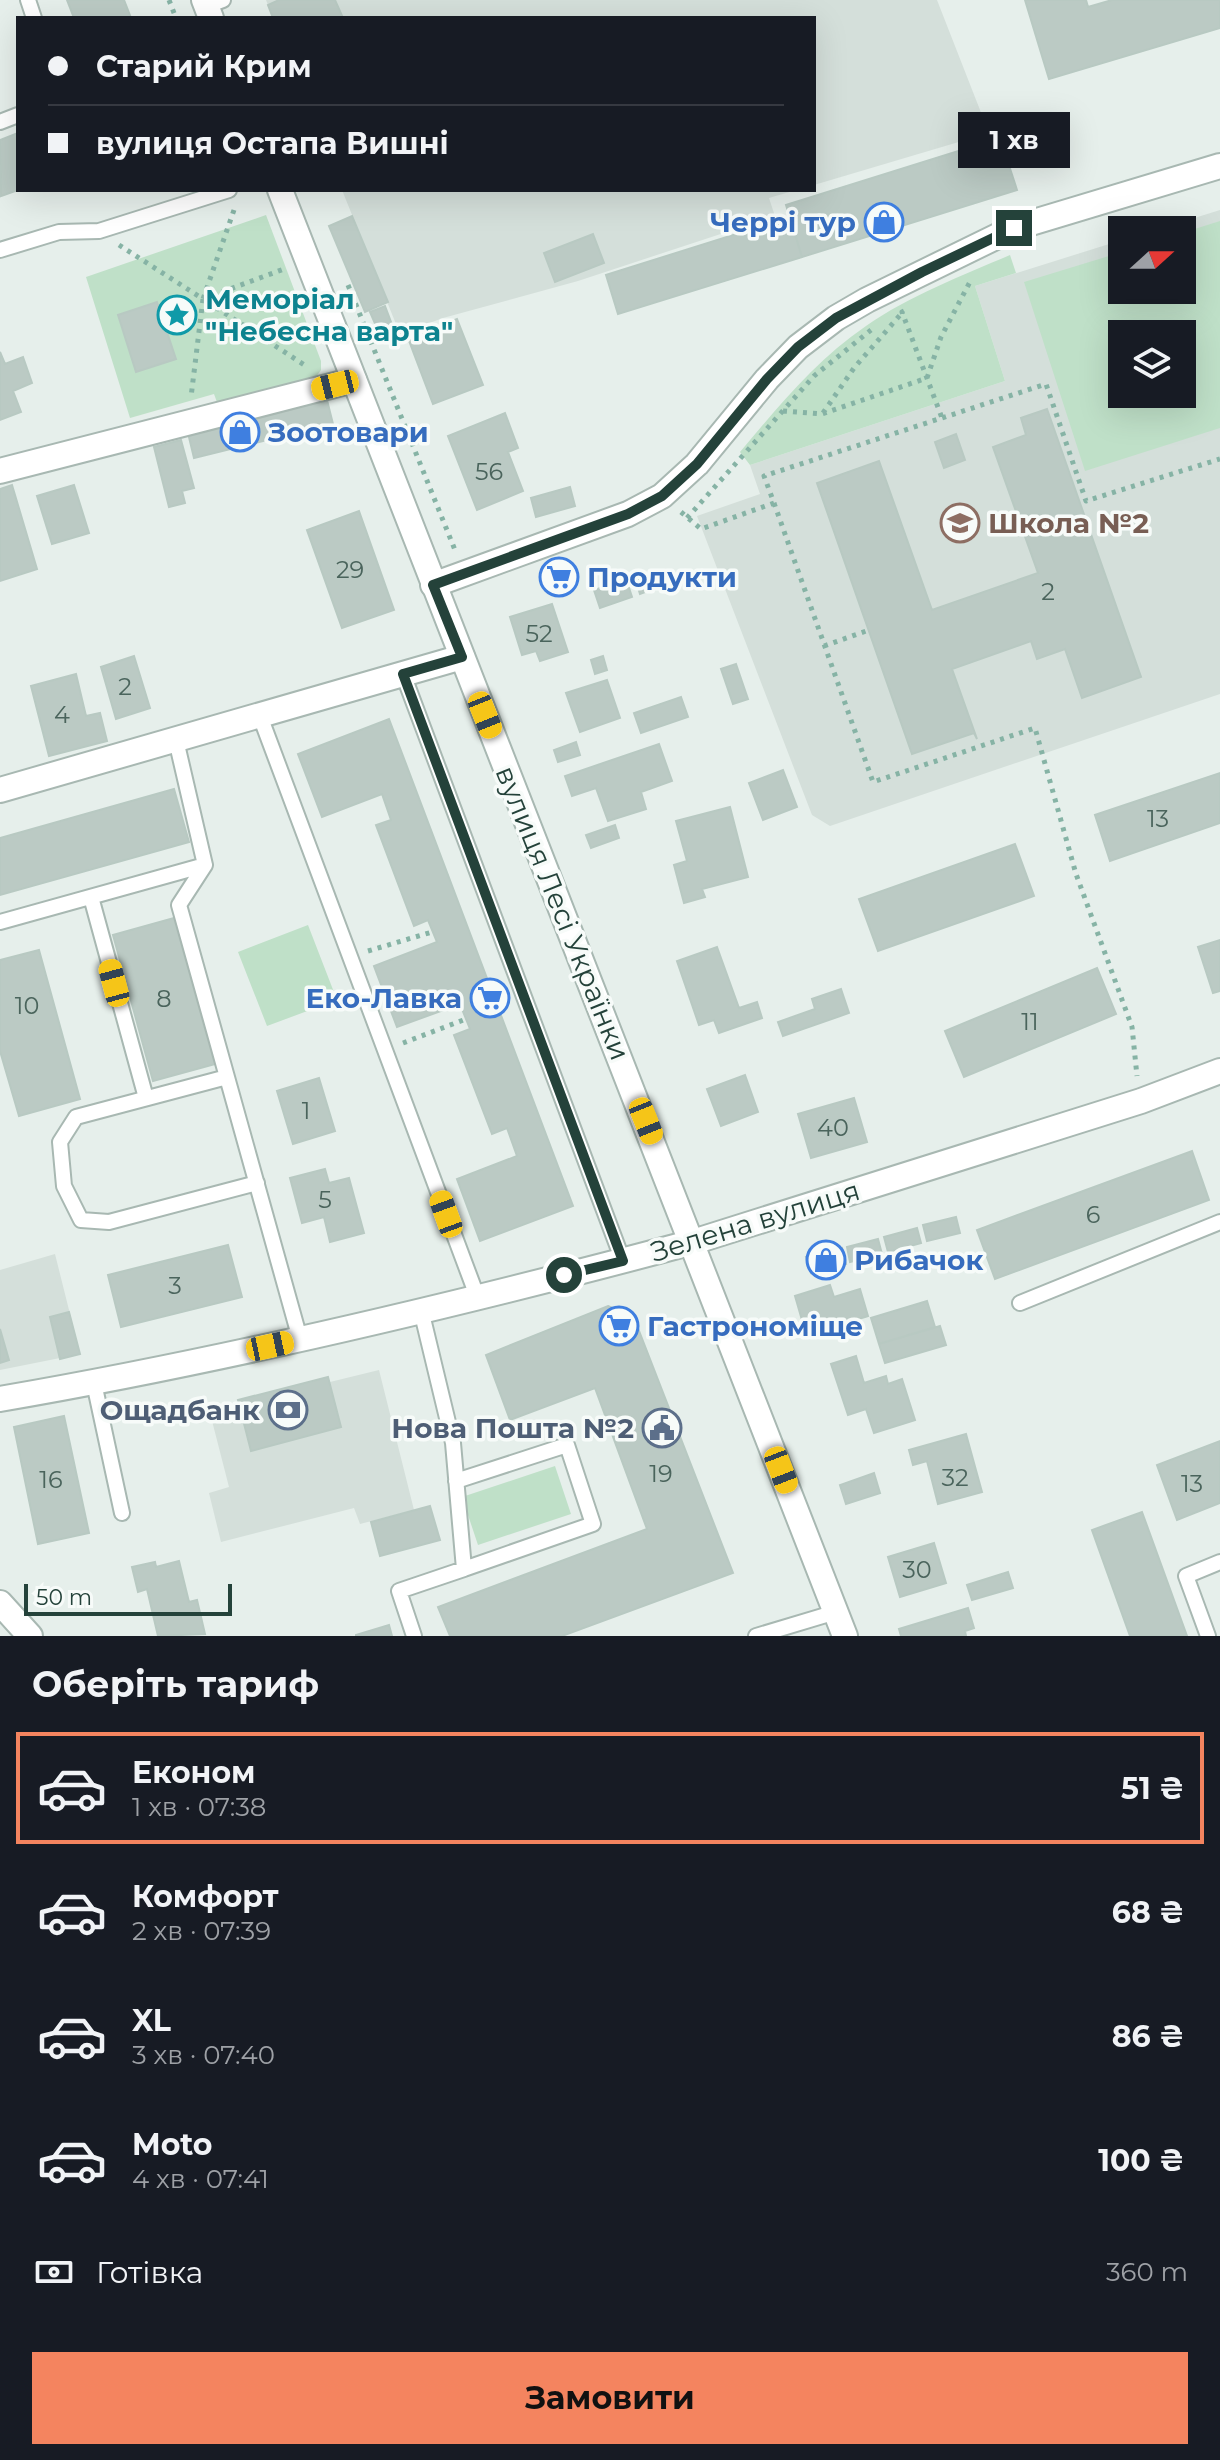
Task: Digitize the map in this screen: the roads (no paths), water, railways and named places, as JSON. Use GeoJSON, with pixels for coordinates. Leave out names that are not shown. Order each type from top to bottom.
{"type":"FeatureCollection","features":[{"type":"Feature","properties":{"kind":"street"},"geometry":{"type":"LineString","coordinates":[[433,585],[628,514],[662,496],[697,464],[767,379],[798,347],[836,318],[922,272],[1014,228],[1220,166]]}},
{"type":"Feature","properties":{"kind":"street","name":"вулиця Лесі Українки"},"geometry":{"type":"LineString","coordinates":[[281,192],[307,260],[344,382],[462,657],[845,1636]]}},
{"type":"Feature","properties":{"kind":"street"},"geometry":{"type":"LineString","coordinates":[[0,471],[344,382]]}},
{"type":"Feature","properties":{"kind":"street"},"geometry":{"type":"LineString","coordinates":[[0,790],[462,657]]}},
{"type":"Feature","properties":{"kind":"street","name":"Зелена вулиця"},"geometry":{"type":"LineString","coordinates":[[0,1399],[94,1383],[300,1339],[623,1261],[1218,1079]]}},
{"type":"Feature","properties":{"kind":"street"},"geometry":{"type":"LineString","coordinates":[[0,1603],[30,1636]]}},
{"type":"Feature","properties":{"kind":"lane"},"geometry":{"type":"LineString","coordinates":[[0,250],[59,232],[99,231],[233,197]]}},
{"type":"Feature","properties":{"kind":"lane"},"geometry":{"type":"LineString","coordinates":[[403,674],[623,1261]]}},
{"type":"Feature","properties":{"kind":"lane"},"geometry":{"type":"LineString","coordinates":[[260,716],[477,1296]]}},
{"type":"Feature","properties":{"kind":"lane"},"geometry":{"type":"LineString","coordinates":[[176,740],[205,865],[179,905],[300,1339]]}},
{"type":"Feature","properties":{"kind":"lane"},"geometry":{"type":"LineString","coordinates":[[0,922],[205,865]]}},
{"type":"Feature","properties":{"kind":"lane"},"geometry":{"type":"LineString","coordinates":[[91,897],[146,1098]]}},
{"type":"Feature","properties":{"kind":"lane"},"geometry":{"type":"LineString","coordinates":[[227,1077],[76,1117],[60,1142],[64,1186],[81,1220],[109,1222],[257,1183]]}},
{"type":"Feature","properties":{"kind":"lane"},"geometry":{"type":"LineString","coordinates":[[1020,1303],[1220,1222]]}},
{"type":"Feature","properties":{"kind":"lane"},"geometry":{"type":"LineString","coordinates":[[421,1310],[453,1443],[464,1569]]}},
{"type":"Feature","properties":{"kind":"lane"},"geometry":{"type":"LineString","coordinates":[[94,1383],[122,1513]]}},
{"type":"Feature","properties":{"kind":"lane"},"geometry":{"type":"LineString","coordinates":[[414,1636],[399,1591],[593,1524],[567,1445],[456,1481]]}},
{"type":"Feature","properties":{"kind":"lane"},"geometry":{"type":"LineString","coordinates":[[1208,1636],[1186,1576],[1220,1562]]}},
{"type":"Feature","properties":{"kind":"lane"},"geometry":{"type":"LineString","coordinates":[[756,1636],[836,1612]]}},
{"type":"Feature","properties":{"kind":"place","name":"Черрі тур"},"geometry":{"type":"Point","coordinates":[884,222]}},
{"type":"Feature","properties":{"kind":"place","name":"Меморіал \"Небесна варта\""},"geometry":{"type":"Point","coordinates":[177,315]}},
{"type":"Feature","properties":{"kind":"place","name":"Зоотовари"},"geometry":{"type":"Point","coordinates":[240,432]}},
{"type":"Feature","properties":{"kind":"place","name":"Школа №2"},"geometry":{"type":"Point","coordinates":[960,523]}},
{"type":"Feature","properties":{"kind":"place","name":"Продукти"},"geometry":{"type":"Point","coordinates":[559,577]}},
{"type":"Feature","properties":{"kind":"place","name":"Еко-Лавка"},"geometry":{"type":"Point","coordinates":[490,998]}},
{"type":"Feature","properties":{"kind":"place","name":"Рибачок"},"geometry":{"type":"Point","coordinates":[826,1260]}},
{"type":"Feature","properties":{"kind":"place","name":"Гастрономіще"},"geometry":{"type":"Point","coordinates":[619,1326]}},
{"type":"Feature","properties":{"kind":"place","name":"Ощадбанк"},"geometry":{"type":"Point","coordinates":[288,1410]}},
{"type":"Feature","properties":{"kind":"place","name":"Нова Пошта №2"},"geometry":{"type":"Point","coordinates":[662,1428]}}]}
